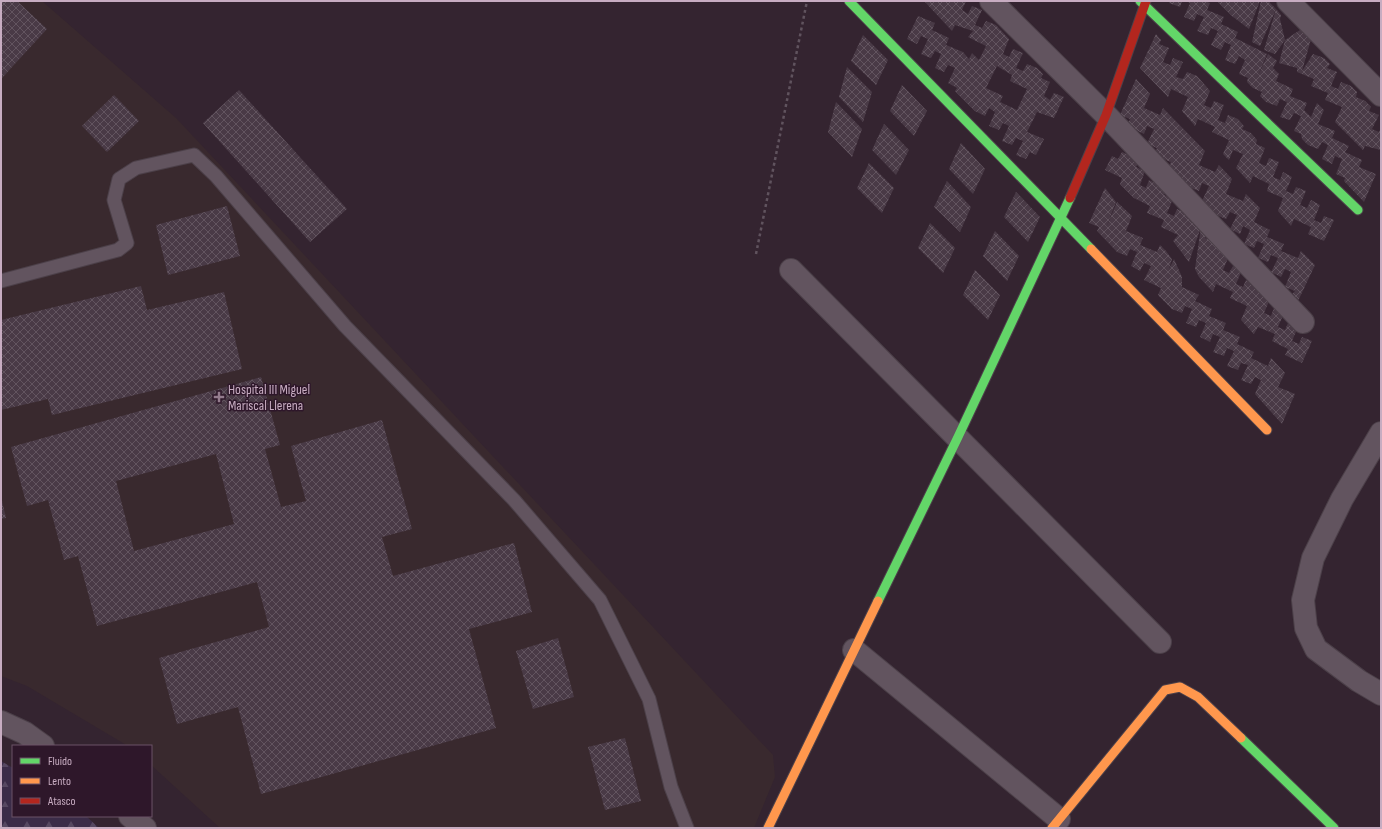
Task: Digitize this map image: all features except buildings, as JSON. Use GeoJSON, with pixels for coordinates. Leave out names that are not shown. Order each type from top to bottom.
{"type":"FeatureCollection","features":[{"type":"Feature","properties":{"kind":"street"},"geometry":{"type":"LineString","coordinates":[[849,1],[1267,430]]}},
{"type":"Feature","properties":{"kind":"street"},"geometry":{"type":"LineString","coordinates":[[991,1],[1106,115],[1303,322]]}},
{"type":"Feature","properties":{"kind":"street"},"geometry":{"type":"LineString","coordinates":[[1288,1],[1381,95]]}},
{"type":"Feature","properties":{"kind":"street"},"geometry":{"type":"LineString","coordinates":[[768,828],[958,438],[1061,219],[1106,115],[1143,2],[1358,210]]}},
{"type":"Feature","properties":{"kind":"street"},"geometry":{"type":"LineString","coordinates":[[791,270],[1160,642]]}},
{"type":"Feature","properties":{"kind":"street"},"geometry":{"type":"LineString","coordinates":[[1381,434],[1342,499],[1313,558],[1303,600],[1306,628],[1316,649],[1359,681],[1381,694]]}},
{"type":"Feature","properties":{"kind":"street"},"geometry":{"type":"LineString","coordinates":[[854,650],[1056,823],[1165,690],[1180,686],[1198,697],[1334,828]]}},
{"type":"Feature","properties":{"kind":"street"},"geometry":{"type":"LineString","coordinates":[[1,722],[25,733],[42,745]]}},
{"type":"Feature","properties":{"kind":"street"},"geometry":{"type":"LineString","coordinates":[[131,817],[145,828]]}},
{"type":"Feature","properties":{"kind":"lane"},"geometry":{"type":"LineString","coordinates":[[1,282],[118,250],[127,243],[114,200],[119,179],[136,168],[194,155],[222,182],[345,326],[514,500],[600,600],[649,699],[672,787],[687,828]]}},
{"type":"Feature","properties":{"kind":"path"},"geometry":{"type":"LineString","coordinates":[[756,254],[807,1]]}},
{"type":"Feature","properties":{"kind":"shaded area","name":"Hospital III Miguel Mariscal Llerena"},"geometry":{"type":"Polygon","coordinates":[[[1,1],[42,1],[176,118],[773,755],[775,777],[754,828],[220,828],[152,766],[152,745],[126,745],[27,686],[1,676],[1,1]]]}},
{"type":"Feature","properties":{"kind":"green space"},"geometry":{"type":"Polygon","coordinates":[[[1,761],[12,767],[12,817],[87,817],[99,828],[1,828],[1,761]]]}},
{"type":"Feature","properties":{"kind":"traffic: fast"},"geometry":{"type":"LineString","coordinates":[[849,1],[1091,249]]}},
{"type":"Feature","properties":{"kind":"traffic: fast"},"geometry":{"type":"LineString","coordinates":[[1140,1],[1358,210]]}},
{"type":"Feature","properties":{"kind":"traffic: fast"},"geometry":{"type":"LineString","coordinates":[[878,601],[958,437],[1070,198]]}},
{"type":"Feature","properties":{"kind":"traffic: fast"},"geometry":{"type":"LineString","coordinates":[[1241,738],[1334,828]]}},
{"type":"Feature","properties":{"kind":"traffic: slow"},"geometry":{"type":"LineString","coordinates":[[1091,249],[1267,430]]}},
{"type":"Feature","properties":{"kind":"traffic: slow"},"geometry":{"type":"LineString","coordinates":[[768,828],[878,601]]}},
{"type":"Feature","properties":{"kind":"traffic: slow"},"geometry":{"type":"LineString","coordinates":[[1052,828],[1165,690],[1180,687],[1198,697],[1241,738]]}},
{"type":"Feature","properties":{"kind":"traffic: jam"},"geometry":{"type":"LineString","coordinates":[[1070,198],[1106,115],[1146,1]]}},
{"type":"Feature","properties":{"kind":"place","name":"Hospital III Miguel Mariscal Llerena"},"geometry":{"type":"Point","coordinates":[219,397]}}]}
